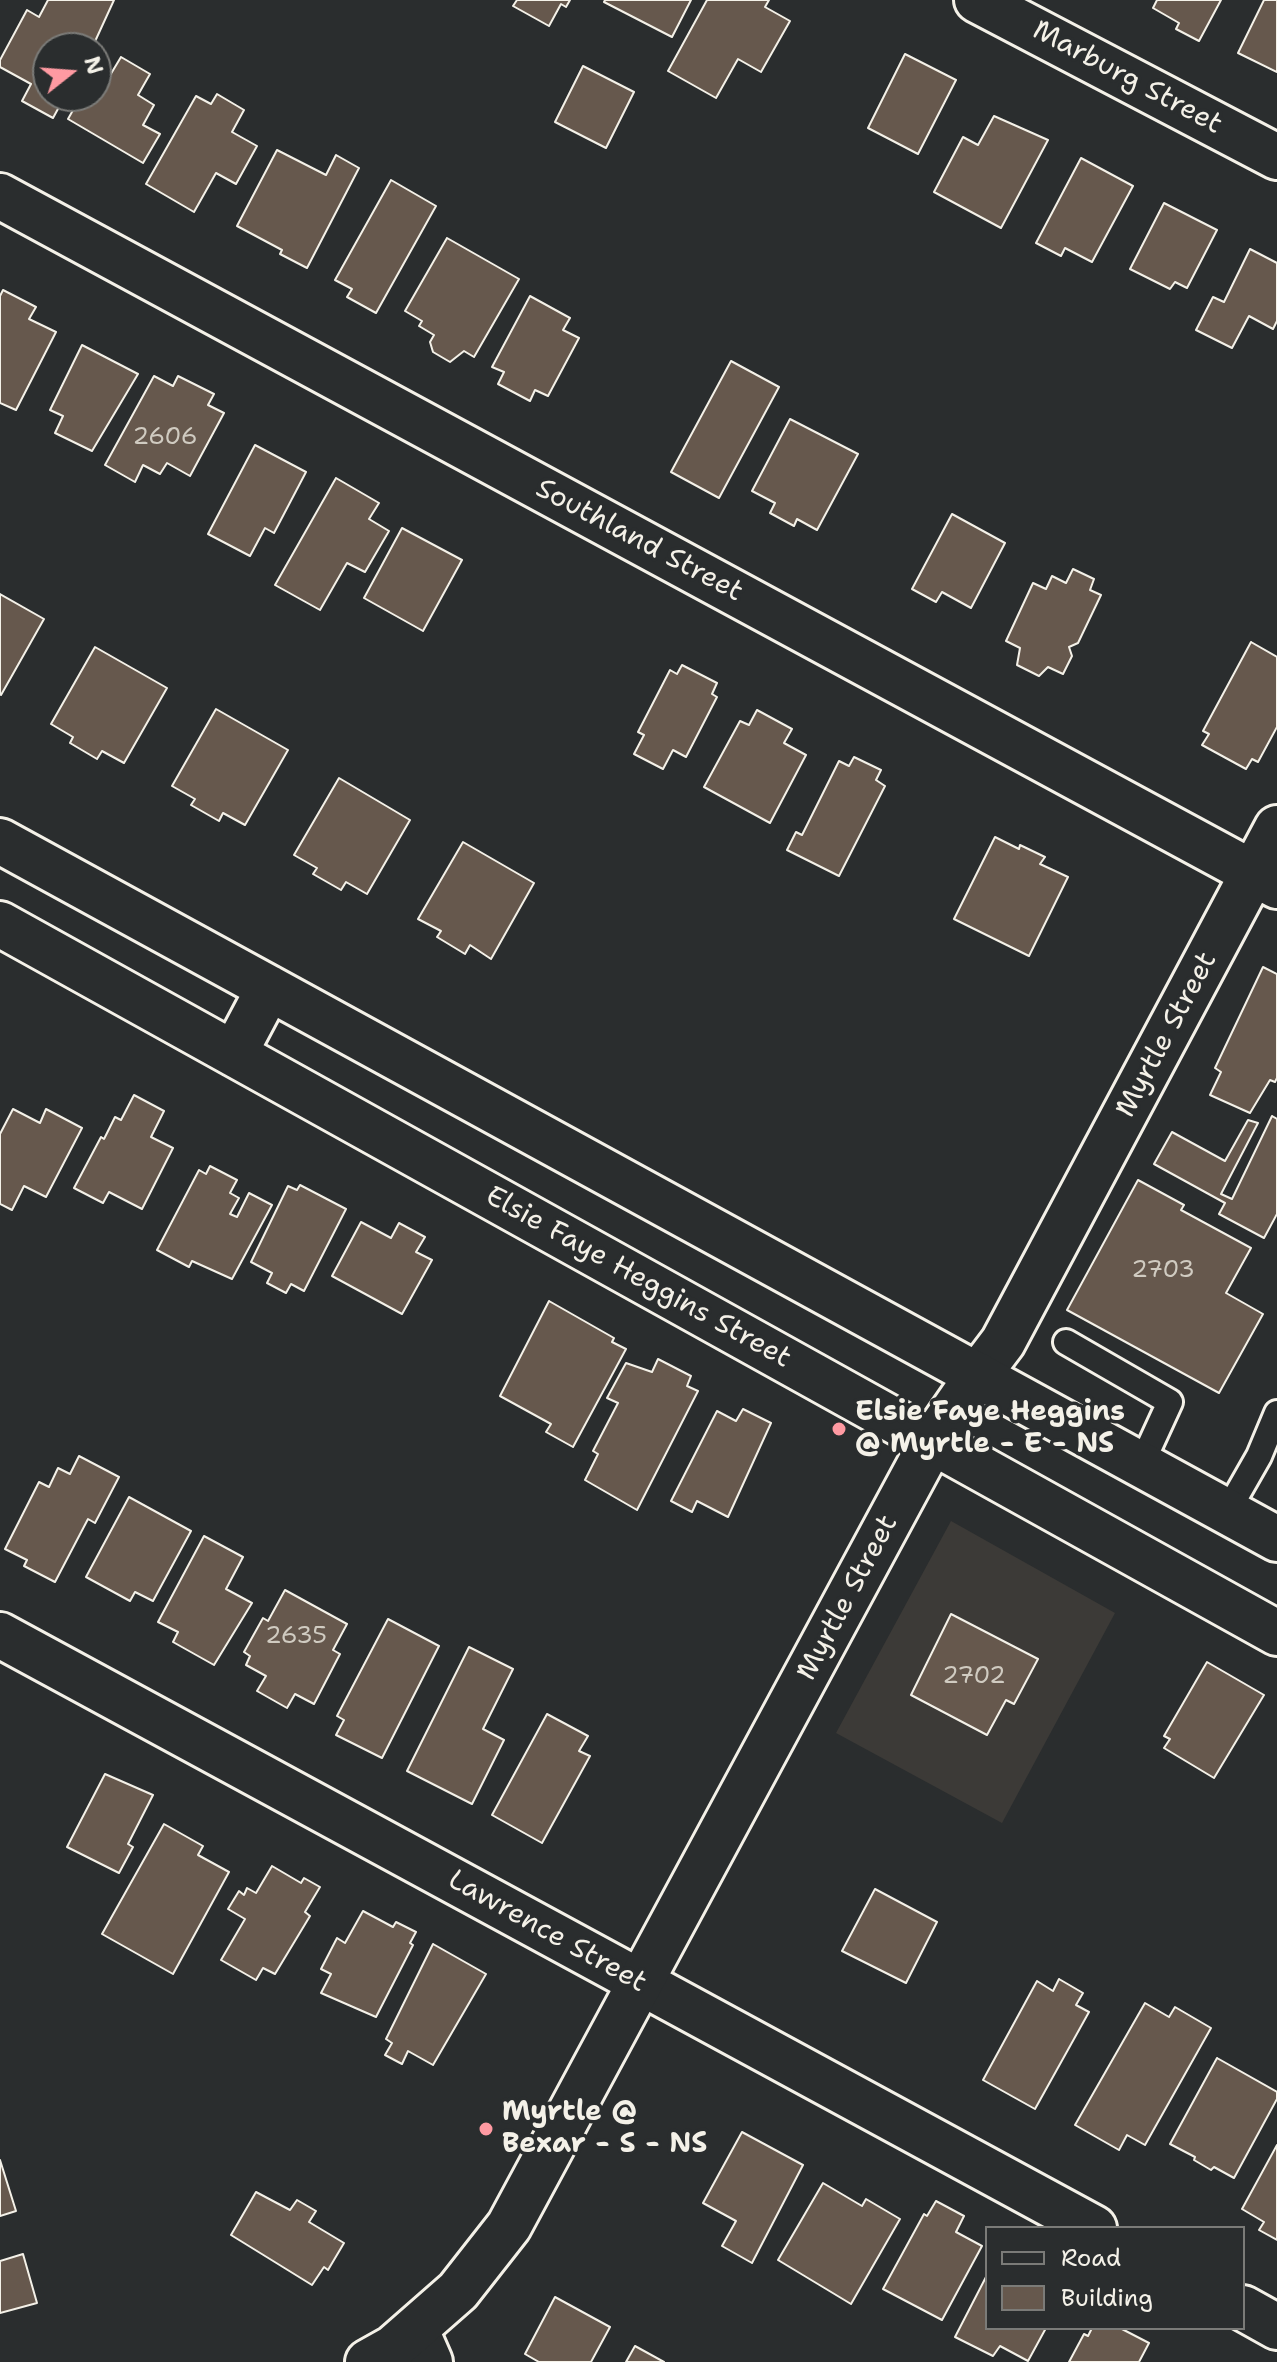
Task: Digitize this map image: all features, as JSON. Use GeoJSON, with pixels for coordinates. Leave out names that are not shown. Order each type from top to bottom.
{"type":"FeatureCollection","features":[{"type":"Feature","properties":{"kind":"street","name":"Marburg Street"},"geometry":{"type":"LineString","coordinates":[[977,0],[1277,157]]}},
{"type":"Feature","properties":{"kind":"street","name":"Southland Street"},"geometry":{"type":"LineString","coordinates":[[0,196],[1265,880]]}},
{"type":"Feature","properties":{"kind":"street","name":"Myrtle Street"},"geometry":{"type":"LineString","coordinates":[[402,2351],[458,2291],[509,2226],[933,1440],[1003,1342],[1265,880],[1277,828]]}},
{"type":"Feature","properties":{"kind":"street"},"geometry":{"type":"LineString","coordinates":[[0,841],[1277,1539]]}},
{"type":"Feature","properties":{"kind":"street","name":"Elsie Faye Heggins Street"},"geometry":{"type":"LineString","coordinates":[[0,924],[1277,1633]]}},
{"type":"Feature","properties":{"kind":"street"},"geometry":{"type":"LineString","coordinates":[[234,1054],[269,988]]}},
{"type":"Feature","properties":{"kind":"street","name":"Lawrence Street"},"geometry":{"type":"LineString","coordinates":[[0,1635],[1090,2226]]}},
{"type":"Feature","properties":{"kind":"street"},"geometry":{"type":"LineString","coordinates":[[1245,2309],[1277,2327]]}},
{"type":"Feature","properties":{"kind":"lane"},"geometry":{"type":"LineString","coordinates":[[1066,1342],[1170,1402],[1141,1465]]}},
{"type":"Feature","properties":{"kind":"lane"},"geometry":{"type":"LineString","coordinates":[[1227,1512],[1259,1456],[1277,1413]]}},
{"type":"Feature","properties":{"kind":"shaded area"},"geometry":{"type":"Polygon","coordinates":[[[951,1521],[1115,1613],[1002,1823],[836,1733],[951,1521]]]}},
{"type":"Feature","properties":{"kind":"building"},"geometry":{"type":"Polygon","coordinates":[[[48,0],[114,0],[99,32],[32,32],[32,106],[22,101],[31,84],[0,67],[0,60],[27,10],[39,17],[48,0]]]}},
{"type":"Feature","properties":{"kind":"building"},"geometry":{"type":"Polygon","coordinates":[[[517,0],[570,0],[566,7],[561,4],[549,26],[513,6],[517,0]]]}},
{"type":"Feature","properties":{"kind":"building"},"geometry":{"type":"Polygon","coordinates":[[[605,0],[691,0],[672,37],[605,0]]]}},
{"type":"Feature","properties":{"kind":"building"},"geometry":{"type":"Polygon","coordinates":[[[707,0],[769,0],[765,7],[790,21],[761,72],[738,59],[716,98],[668,71],[707,0]]]}},
{"type":"Feature","properties":{"kind":"building"},"geometry":{"type":"Polygon","coordinates":[[[1157,0],[1221,0],[1199,41],[1176,29],[1179,23],[1153,8],[1157,0]]]}},
{"type":"Feature","properties":{"kind":"building"},"geometry":{"type":"Polygon","coordinates":[[[1264,0],[1277,0],[1277,72],[1238,53],[1264,0]]]}},
{"type":"Feature","properties":{"kind":"building"},"geometry":{"type":"Polygon","coordinates":[[[905,54],[956,80],[918,154],[868,128],[905,54]]]}},
{"type":"Feature","properties":{"kind":"building"},"geometry":{"type":"Polygon","coordinates":[[[121,57],[150,74],[138,95],[154,105],[143,125],[160,134],[143,163],[68,119],[72,112],[112,112],[112,72],[121,57]]]}},
{"type":"Feature","properties":{"kind":"building"},"geometry":{"type":"Polygon","coordinates":[[[583,66],[634,92],[606,148],[555,122],[583,66]]]}},
{"type":"Feature","properties":{"kind":"building"},"geometry":{"type":"Polygon","coordinates":[[[217,94],[244,110],[232,132],[257,146],[236,184],[216,173],[194,212],[146,184],[196,96],[211,104],[217,94]]]}},
{"type":"Feature","properties":{"kind":"building"},"geometry":{"type":"Polygon","coordinates":[[[42,112],[56,112],[53,118],[42,112]]]}},
{"type":"Feature","properties":{"kind":"building"},"geometry":{"type":"Polygon","coordinates":[[[994,116],[1048,140],[1001,228],[934,192],[963,137],[978,145],[994,116]]]}},
{"type":"Feature","properties":{"kind":"building"},"geometry":{"type":"Polygon","coordinates":[[[277,150],[326,175],[336,155],[359,168],[307,268],[280,254],[282,250],[237,226],[277,150]]]}},
{"type":"Feature","properties":{"kind":"building"},"geometry":{"type":"Polygon","coordinates":[[[1081,158],[1133,186],[1092,262],[1065,248],[1061,256],[1036,243],[1081,158]]]}},
{"type":"Feature","properties":{"kind":"building"},"geometry":{"type":"Polygon","coordinates":[[[391,180],[436,206],[376,313],[347,297],[352,289],[335,280],[391,180]]]}},
{"type":"Feature","properties":{"kind":"building"},"geometry":{"type":"Polygon","coordinates":[[[1164,203],[1217,230],[1187,288],[1175,282],[1170,289],[1130,269],[1164,203]]]}},
{"type":"Feature","properties":{"kind":"building"},"geometry":{"type":"Polygon","coordinates":[[[447,238],[519,279],[474,357],[464,351],[450,362],[433,352],[430,342],[434,335],[419,326],[422,321],[405,311],[447,238]]]}},
{"type":"Feature","properties":{"kind":"building"},"geometry":{"type":"Polygon","coordinates":[[[1250,249],[1277,263],[1277,321],[1273,329],[1249,316],[1232,348],[1196,330],[1213,297],[1224,302],[1250,249]]]}},
{"type":"Feature","properties":{"kind":"building"},"geometry":{"type":"Polygon","coordinates":[[[3,290],[36,307],[29,319],[56,332],[16,410],[0,403],[0,296],[3,290]]]}},
{"type":"Feature","properties":{"kind":"building"},"geometry":{"type":"Polygon","coordinates":[[[530,296],[570,318],[563,330],[579,338],[548,396],[535,390],[530,401],[498,384],[504,372],[492,367],[530,296]]]}},
{"type":"Feature","properties":{"kind":"building"},"geometry":{"type":"Polygon","coordinates":[[[82,345],[138,374],[92,451],[55,433],[63,416],[50,410],[82,345]]]}},
{"type":"Feature","properties":{"kind":"building"},"geometry":{"type":"Polygon","coordinates":[[[731,361],[779,387],[719,498],[671,472],[731,361]]]}},
{"type":"Feature","properties":{"kind":"building"},"geometry":{"type":"Polygon","coordinates":[[[154,376],[173,386],[178,376],[214,394],[208,405],[224,413],[190,476],[167,463],[160,474],[143,465],[135,482],[105,465],[154,376]]]}},
{"type":"Feature","properties":{"kind":"building"},"geometry":{"type":"Polygon","coordinates":[[[790,419],[858,454],[817,530],[797,519],[794,526],[770,513],[775,503],[752,491],[790,419]]]}},
{"type":"Feature","properties":{"kind":"building"},"geometry":{"type":"Polygon","coordinates":[[[255,445],[306,472],[274,533],[265,528],[250,556],[208,534],[255,445]]]}},
{"type":"Feature","properties":{"kind":"building"},"geometry":{"type":"Polygon","coordinates":[[[336,478],[379,503],[369,519],[389,531],[365,572],[347,563],[320,610],[275,585],[336,478]]]}},
{"type":"Feature","properties":{"kind":"building"},"geometry":{"type":"Polygon","coordinates":[[[952,514],[1005,543],[971,608],[942,592],[936,602],[912,589],[952,514]]]}},
{"type":"Feature","properties":{"kind":"building"},"geometry":{"type":"Polygon","coordinates":[[[402,528],[462,560],[423,631],[364,598],[402,528]]]}},
{"type":"Feature","properties":{"kind":"building"},"geometry":{"type":"Polygon","coordinates":[[[1073,569],[1094,579],[1090,590],[1101,595],[1078,643],[1069,647],[1072,656],[1063,674],[1048,667],[1039,676],[1017,665],[1020,648],[1006,641],[1033,583],[1046,589],[1052,576],[1066,583],[1073,569]]]}},
{"type":"Feature","properties":{"kind":"building"},"geometry":{"type":"Polygon","coordinates":[[[0,594],[44,619],[1,695],[0,694],[0,594]]]}},
{"type":"Feature","properties":{"kind":"building"},"geometry":{"type":"Polygon","coordinates":[[[1251,642],[1277,657],[1277,727],[1258,762],[1252,759],[1246,769],[1202,745],[1209,734],[1203,731],[1251,642]]]}},
{"type":"Feature","properties":{"kind":"building"},"geometry":{"type":"Polygon","coordinates":[[[95,647],[167,688],[124,763],[102,751],[97,759],[70,743],[73,737],[51,724],[95,647]]]}},
{"type":"Feature","properties":{"kind":"building"},"geometry":{"type":"Polygon","coordinates":[[[682,665],[717,683],[712,694],[717,697],[686,757],[673,750],[663,769],[634,754],[644,735],[638,732],[670,670],[677,674],[682,665]]]}},
{"type":"Feature","properties":{"kind":"building"},"geometry":{"type":"Polygon","coordinates":[[[216,709],[288,750],[245,825],[223,813],[219,821],[191,805],[195,799],[172,786],[216,709]]]}},
{"type":"Feature","properties":{"kind":"building"},"geometry":{"type":"Polygon","coordinates":[[[757,710],[792,729],[784,743],[806,755],[770,823],[704,787],[740,721],[749,725],[757,710]]]}},
{"type":"Feature","properties":{"kind":"building"},"geometry":{"type":"Polygon","coordinates":[[[854,757],[881,770],[876,780],[885,786],[839,876],[787,850],[796,832],[802,835],[839,761],[849,766],[854,757]]]}},
{"type":"Feature","properties":{"kind":"building"},"geometry":{"type":"Polygon","coordinates":[[[339,778],[410,820],[367,894],[346,882],[341,890],[313,874],[317,868],[294,855],[339,778]]]}},
{"type":"Feature","properties":{"kind":"building"},"geometry":{"type":"Polygon","coordinates":[[[995,837],[1045,857],[1040,864],[1068,877],[1029,956],[954,919],[995,837]]]}},
{"type":"Feature","properties":{"kind":"building"},"geometry":{"type":"Polygon","coordinates":[[[463,842],[534,883],[491,959],[470,945],[465,954],[437,937],[441,931],[418,919],[463,842]]]}},
{"type":"Feature","properties":{"kind":"building"},"geometry":{"type":"Polygon","coordinates":[[[1263,967],[1277,974],[1277,1078],[1275,1082],[1270,1080],[1250,1113],[1210,1095],[1221,1072],[1215,1068],[1263,967]]]}},
{"type":"Feature","properties":{"kind":"building"},"geometry":{"type":"Polygon","coordinates":[[[134,1095],[164,1111],[151,1137],[173,1148],[142,1209],[109,1192],[103,1203],[74,1188],[101,1137],[104,1139],[115,1117],[121,1120],[134,1095]]]}},
{"type":"Feature","properties":{"kind":"building"},"geometry":{"type":"Polygon","coordinates":[[[13,1109],[40,1123],[46,1109],[82,1128],[46,1197],[24,1186],[12,1210],[0,1204],[0,1134],[13,1109]]]}},
{"type":"Feature","properties":{"kind":"building"},"geometry":{"type":"Polygon","coordinates":[[[1272,1116],[1277,1119],[1277,1214],[1264,1238],[1219,1214],[1225,1203],[1154,1164],[1172,1132],[1225,1161],[1248,1120],[1258,1123],[1221,1194],[1232,1199],[1272,1116]]]}},
{"type":"Feature","properties":{"kind":"building"},"geometry":{"type":"Polygon","coordinates":[[[210,1166],[237,1180],[230,1193],[239,1198],[230,1214],[237,1217],[249,1193],[272,1205],[232,1279],[192,1261],[189,1267],[157,1250],[199,1170],[206,1174],[210,1166]]]}},
{"type":"Feature","properties":{"kind":"building"},"geometry":{"type":"Polygon","coordinates":[[[1138,1180],[1184,1205],[1181,1210],[1251,1248],[1226,1293],[1263,1314],[1219,1393],[1067,1310],[1138,1180]]]}},
{"type":"Feature","properties":{"kind":"building"},"geometry":{"type":"Polygon","coordinates":[[[300,1185],[346,1209],[304,1291],[291,1284],[286,1293],[267,1283],[272,1273],[251,1262],[288,1186],[297,1190],[300,1185]]]}},
{"type":"Feature","properties":{"kind":"building"},"geometry":{"type":"Polygon","coordinates":[[[361,1222],[391,1238],[399,1223],[425,1237],[416,1252],[432,1260],[402,1314],[332,1276],[361,1222]]]}},
{"type":"Feature","properties":{"kind":"building"},"geometry":{"type":"Polygon","coordinates":[[[549,1301],[614,1338],[612,1342],[626,1349],[573,1447],[546,1432],[551,1424],[500,1396],[549,1301]]]}},
{"type":"Feature","properties":{"kind":"building"},"geometry":{"type":"Polygon","coordinates":[[[658,1359],[691,1376],[687,1386],[698,1391],[637,1510],[585,1480],[598,1454],[593,1451],[618,1403],[607,1398],[626,1363],[652,1372],[658,1359]]]}},
{"type":"Feature","properties":{"kind":"building"},"geometry":{"type":"Polygon","coordinates":[[[743,1409],[771,1423],[728,1517],[697,1501],[692,1512],[671,1501],[717,1411],[736,1421],[743,1409]]]}},
{"type":"Feature","properties":{"kind":"building"},"geometry":{"type":"Polygon","coordinates":[[[79,1456],[119,1477],[95,1523],[88,1519],[55,1582],[24,1566],[27,1560],[5,1549],[39,1482],[49,1487],[58,1468],[70,1474],[79,1456]]]}},
{"type":"Feature","properties":{"kind":"building"},"geometry":{"type":"Polygon","coordinates":[[[129,1497],[191,1531],[153,1601],[135,1592],[130,1601],[86,1577],[129,1497]]]}},
{"type":"Feature","properties":{"kind":"building"},"geometry":{"type":"Polygon","coordinates":[[[204,1536],[243,1557],[226,1589],[252,1603],[214,1665],[173,1642],[178,1632],[158,1622],[204,1536]]]}},
{"type":"Feature","properties":{"kind":"building"},"geometry":{"type":"Polygon","coordinates":[[[285,1590],[347,1624],[333,1650],[340,1654],[314,1704],[295,1694],[287,1708],[257,1691],[266,1676],[246,1665],[250,1656],[244,1652],[263,1618],[268,1621],[285,1590]]]}},
{"type":"Feature","properties":{"kind":"building"},"geometry":{"type":"Polygon","coordinates":[[[951,1614],[1038,1659],[1014,1704],[1006,1700],[987,1735],[911,1695],[951,1614]]]}},
{"type":"Feature","properties":{"kind":"building"},"geometry":{"type":"Polygon","coordinates":[[[388,1619],[439,1646],[382,1758],[336,1735],[344,1720],[337,1716],[388,1619]]]}},
{"type":"Feature","properties":{"kind":"building"},"geometry":{"type":"Polygon","coordinates":[[[469,1647],[513,1669],[483,1729],[504,1740],[472,1804],[407,1771],[469,1647]]]}},
{"type":"Feature","properties":{"kind":"building"},"geometry":{"type":"Polygon","coordinates":[[[1207,1662],[1264,1695],[1214,1778],[1164,1748],[1170,1739],[1164,1736],[1207,1662]]]}},
{"type":"Feature","properties":{"kind":"building"},"geometry":{"type":"Polygon","coordinates":[[[547,1714],[588,1736],[579,1751],[590,1756],[542,1843],[492,1815],[547,1714]]]}},
{"type":"Feature","properties":{"kind":"building"},"geometry":{"type":"Polygon","coordinates":[[[105,1774],[153,1795],[128,1844],[133,1847],[119,1873],[67,1847],[105,1774]]]}},
{"type":"Feature","properties":{"kind":"building"},"geometry":{"type":"Polygon","coordinates":[[[164,1824],[203,1846],[198,1855],[229,1872],[173,1974],[102,1934],[164,1824]]]}},
{"type":"Feature","properties":{"kind":"building"},"geometry":{"type":"Polygon","coordinates":[[[272,1866],[301,1883],[304,1878],[320,1887],[305,1912],[310,1916],[275,1974],[263,1968],[256,1980],[221,1960],[245,1919],[228,1909],[239,1891],[244,1895],[247,1888],[256,1893],[272,1866]]]}},
{"type":"Feature","properties":{"kind":"building"},"geometry":{"type":"Polygon","coordinates":[[[875,1889],[937,1922],[906,1983],[842,1951],[875,1889]]]}},
{"type":"Feature","properties":{"kind":"building"},"geometry":{"type":"Polygon","coordinates":[[[363,1911],[393,1927],[396,1922],[416,1932],[410,1943],[413,1945],[376,2017],[321,1993],[331,1974],[321,1969],[337,1938],[345,1943],[363,1911]]]}},
{"type":"Feature","properties":{"kind":"building"},"geometry":{"type":"Polygon","coordinates":[[[433,1944],[486,1974],[433,2065],[408,2051],[402,2064],[385,2055],[392,2043],[386,2039],[433,1944]]]}},
{"type":"Feature","properties":{"kind":"building"},"geometry":{"type":"Polygon","coordinates":[[[1059,1979],[1083,1993],[1076,2005],[1089,2012],[1035,2109],[983,2080],[1037,1981],[1053,1991],[1059,1979]]]}},
{"type":"Feature","properties":{"kind":"building"},"geometry":{"type":"Polygon","coordinates":[[[1145,2003],[1169,2017],[1175,2007],[1211,2028],[1145,2145],[1127,2135],[1119,2150],[1075,2125],[1145,2003]]]}},
{"type":"Feature","properties":{"kind":"building"},"geometry":{"type":"Polygon","coordinates":[[[1217,2058],[1277,2092],[1277,2099],[1234,2178],[1214,2167],[1211,2170],[1194,2160],[1195,2157],[1170,2144],[1217,2058]]]}},
{"type":"Feature","properties":{"kind":"building"},"geometry":{"type":"Polygon","coordinates":[[[742,2132],[803,2165],[752,2263],[722,2246],[736,2221],[703,2203],[742,2132]]]}},
{"type":"Feature","properties":{"kind":"building"},"geometry":{"type":"Polygon","coordinates":[[[1277,2145],[1277,2240],[1259,2230],[1264,2222],[1242,2209],[1277,2145]]]}},
{"type":"Feature","properties":{"kind":"building"},"geometry":{"type":"Polygon","coordinates":[[[0,2160],[16,2211],[0,2216],[0,2160]]]}},
{"type":"Feature","properties":{"kind":"building"},"geometry":{"type":"Polygon","coordinates":[[[823,2183],[862,2206],[866,2199],[900,2219],[851,2304],[778,2260],[823,2183]]]}},
{"type":"Feature","properties":{"kind":"building"},"geometry":{"type":"Polygon","coordinates":[[[256,2192],[290,2210],[297,2200],[316,2211],[309,2222],[344,2243],[328,2270],[324,2267],[312,2285],[231,2235],[256,2192]]]}},
{"type":"Feature","properties":{"kind":"building"},"geometry":{"type":"Polygon","coordinates":[[[936,2201],[964,2216],[956,2232],[982,2246],[942,2320],[883,2289],[924,2214],[927,2216],[936,2201]]]}},
{"type":"Feature","properties":{"kind":"building"},"geometry":{"type":"Polygon","coordinates":[[[23,2254],[37,2303],[0,2313],[0,2261],[23,2254]]]}},
{"type":"Feature","properties":{"kind":"building"},"geometry":{"type":"Polygon","coordinates":[[[985,2279],[985,2330],[1045,2330],[1028,2361],[1000,2346],[993,2356],[955,2337],[985,2279]]]}},
{"type":"Feature","properties":{"kind":"building"},"geometry":{"type":"Polygon","coordinates":[[[555,2297],[610,2327],[591,2362],[539,2362],[525,2354],[555,2297]]]}},
{"type":"Feature","properties":{"kind":"building"},"geometry":{"type":"Polygon","coordinates":[[[1091,2330],[1124,2330],[1149,2343],[1139,2362],[1069,2362],[1084,2334],[1088,2336],[1091,2330]]]}},
{"type":"Feature","properties":{"kind":"building"},"geometry":{"type":"Polygon","coordinates":[[[635,2346],[664,2362],[626,2362],[635,2346]]]}},
{"type":"Feature","properties":{"kind":"place","name":"Elsie Faye Heggins @ Myrtle - E - NS"},"geometry":{"type":"Point","coordinates":[839,1429]}},
{"type":"Feature","properties":{"kind":"place","name":"Myrtle @ Bexar - S - NS"},"geometry":{"type":"Point","coordinates":[486,2129]}}]}
